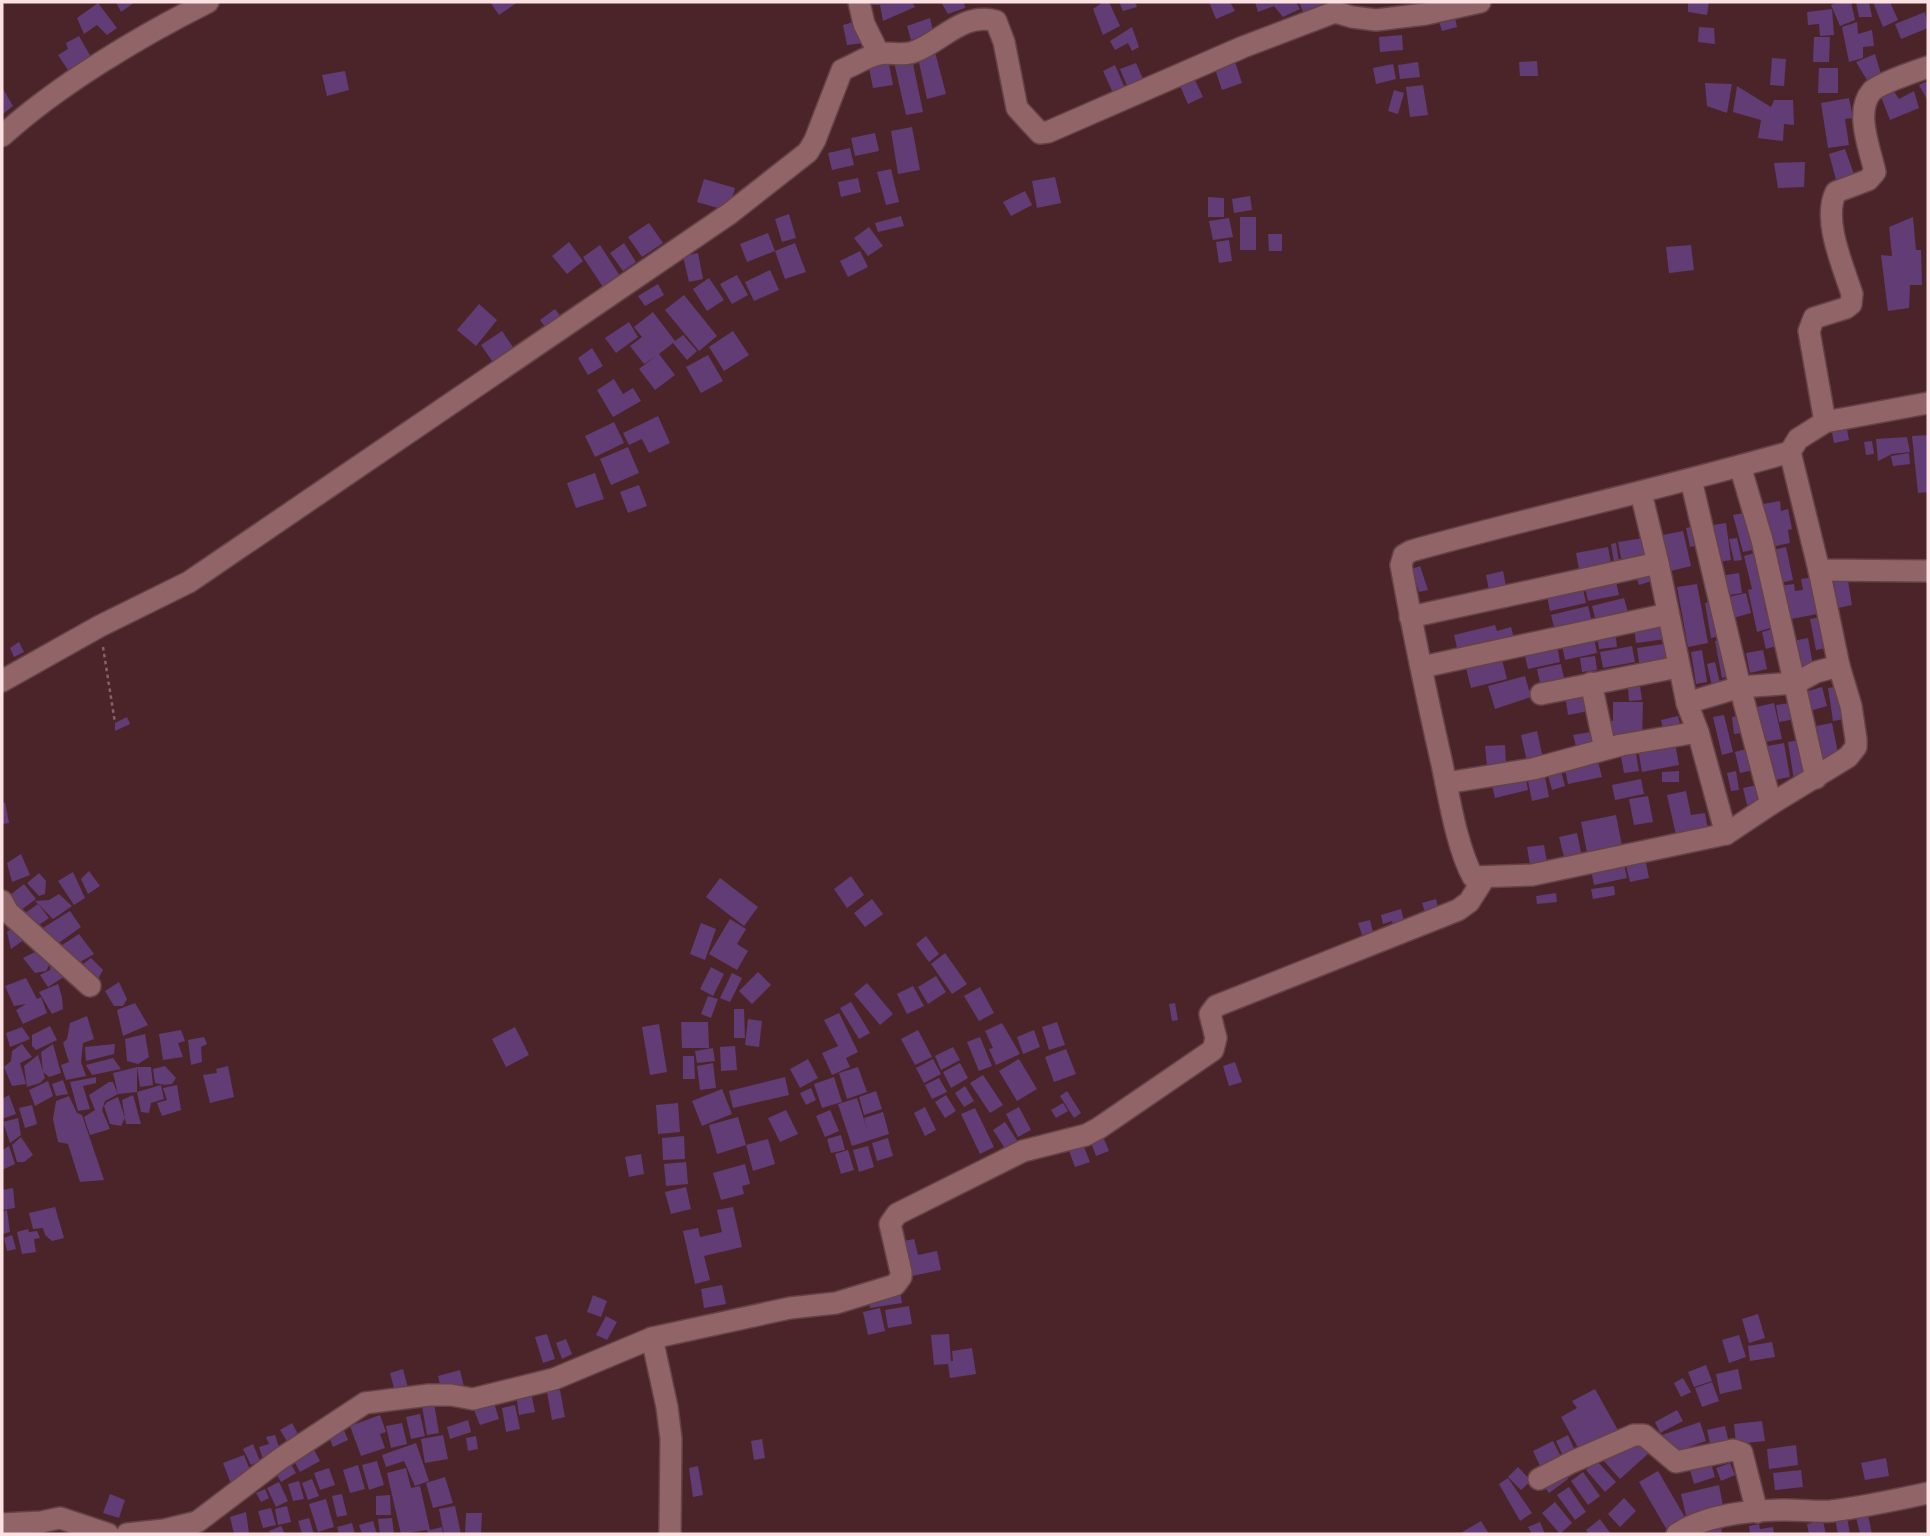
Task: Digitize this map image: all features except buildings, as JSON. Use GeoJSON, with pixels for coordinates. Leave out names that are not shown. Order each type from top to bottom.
{"type":"FeatureCollection","features":[{"type":"Feature","properties":{"kind":"street"},"geometry":{"type":"LineString","coordinates":[[2,136],[170,11],[208,2]]}},
{"type":"Feature","properties":{"kind":"street"},"geometry":{"type":"LineString","coordinates":[[859,2],[864,24],[879,54]]}},
{"type":"Feature","properties":{"kind":"street"},"geometry":{"type":"LineString","coordinates":[[2,681],[100,626],[189,582],[729,214],[808,152],[842,70],[879,54],[901,55],[916,51],[961,24],[986,18],[996,21],[1004,42],[1017,108],[1040,133],[1048,132],[1230,53],[1335,12],[1352,18],[1376,20],[1426,14],[1480,2]]}},
{"type":"Feature","properties":{"kind":"street"},"geometry":{"type":"LineString","coordinates":[[1825,422],[1808,331],[1814,318],[1851,304],[1852,294],[1836,240],[1830,204],[1836,192],[1867,180],[1875,172],[1864,105],[1873,89],[1928,66]]}},
{"type":"Feature","properties":{"kind":"street"},"geometry":{"type":"LineString","coordinates":[[1790,452],[1839,666],[1851,706],[1856,747],[1848,757],[1726,834],[1532,875],[1473,877],[1468,868],[1446,783],[1410,617],[1401,565],[1404,555],[1790,452],[1798,439],[1825,422],[1928,403]]}},
{"type":"Feature","properties":{"kind":"street"},"geometry":{"type":"LineString","coordinates":[[1740,466],[1762,540],[1816,778]]}},
{"type":"Feature","properties":{"kind":"street"},"geometry":{"type":"LineString","coordinates":[[1691,480],[1771,804]]}},
{"type":"Feature","properties":{"kind":"street"},"geometry":{"type":"LineString","coordinates":[[1641,493],[1687,704],[1698,732],[1726,834]]}},
{"type":"Feature","properties":{"kind":"street"},"geometry":{"type":"LineString","coordinates":[[1410,617],[1658,563]]}},
{"type":"Feature","properties":{"kind":"street"},"geometry":{"type":"LineString","coordinates":[[1819,570],[1928,572]]}},
{"type":"Feature","properties":{"kind":"street"},"geometry":{"type":"LineString","coordinates":[[1422,667],[1668,614]]}},
{"type":"Feature","properties":{"kind":"street"},"geometry":{"type":"LineString","coordinates":[[1687,704],[1740,687],[1796,683],[1816,672],[1839,666]]}},
{"type":"Feature","properties":{"kind":"street"},"geometry":{"type":"LineString","coordinates":[[1541,694],[1678,667]]}},
{"type":"Feature","properties":{"kind":"street"},"geometry":{"type":"LineString","coordinates":[[1591,683],[1605,749]]}},
{"type":"Feature","properties":{"kind":"street"},"geometry":{"type":"LineString","coordinates":[[1446,783],[1533,769],[1605,749],[1698,732]]}},
{"type":"Feature","properties":{"kind":"street"},"geometry":{"type":"LineString","coordinates":[[2,1524],[60,1518],[118,1529],[149,1531],[197,1522],[280,1460],[365,1403],[429,1395],[473,1399],[554,1379],[652,1338],[790,1308],[836,1303],[895,1285],[901,1272],[890,1224],[897,1214],[1023,1152],[1086,1135],[1099,1128],[1213,1050],[1216,1038],[1210,1014],[1216,1006],[1458,910],[1469,902],[1485,877]]}},
{"type":"Feature","properties":{"kind":"street"},"geometry":{"type":"LineString","coordinates":[[2,901],[8,912],[90,986]]}},
{"type":"Feature","properties":{"kind":"street"},"geometry":{"type":"LineString","coordinates":[[652,1338],[671,1439],[670,1534]]}},
{"type":"Feature","properties":{"kind":"street"},"geometry":{"type":"LineString","coordinates":[[1539,1479],[1634,1435],[1644,1435],[1676,1462],[1733,1450],[1742,1453],[1757,1512]]}},
{"type":"Feature","properties":{"kind":"street"},"geometry":{"type":"LineString","coordinates":[[1677,1534],[1717,1518],[1757,1512],[1828,1511],[1886,1503],[1928,1493]]}},
{"type":"Feature","properties":{"kind":"path"},"geometry":{"type":"LineString","coordinates":[[100,626],[115,723]]}}]}
